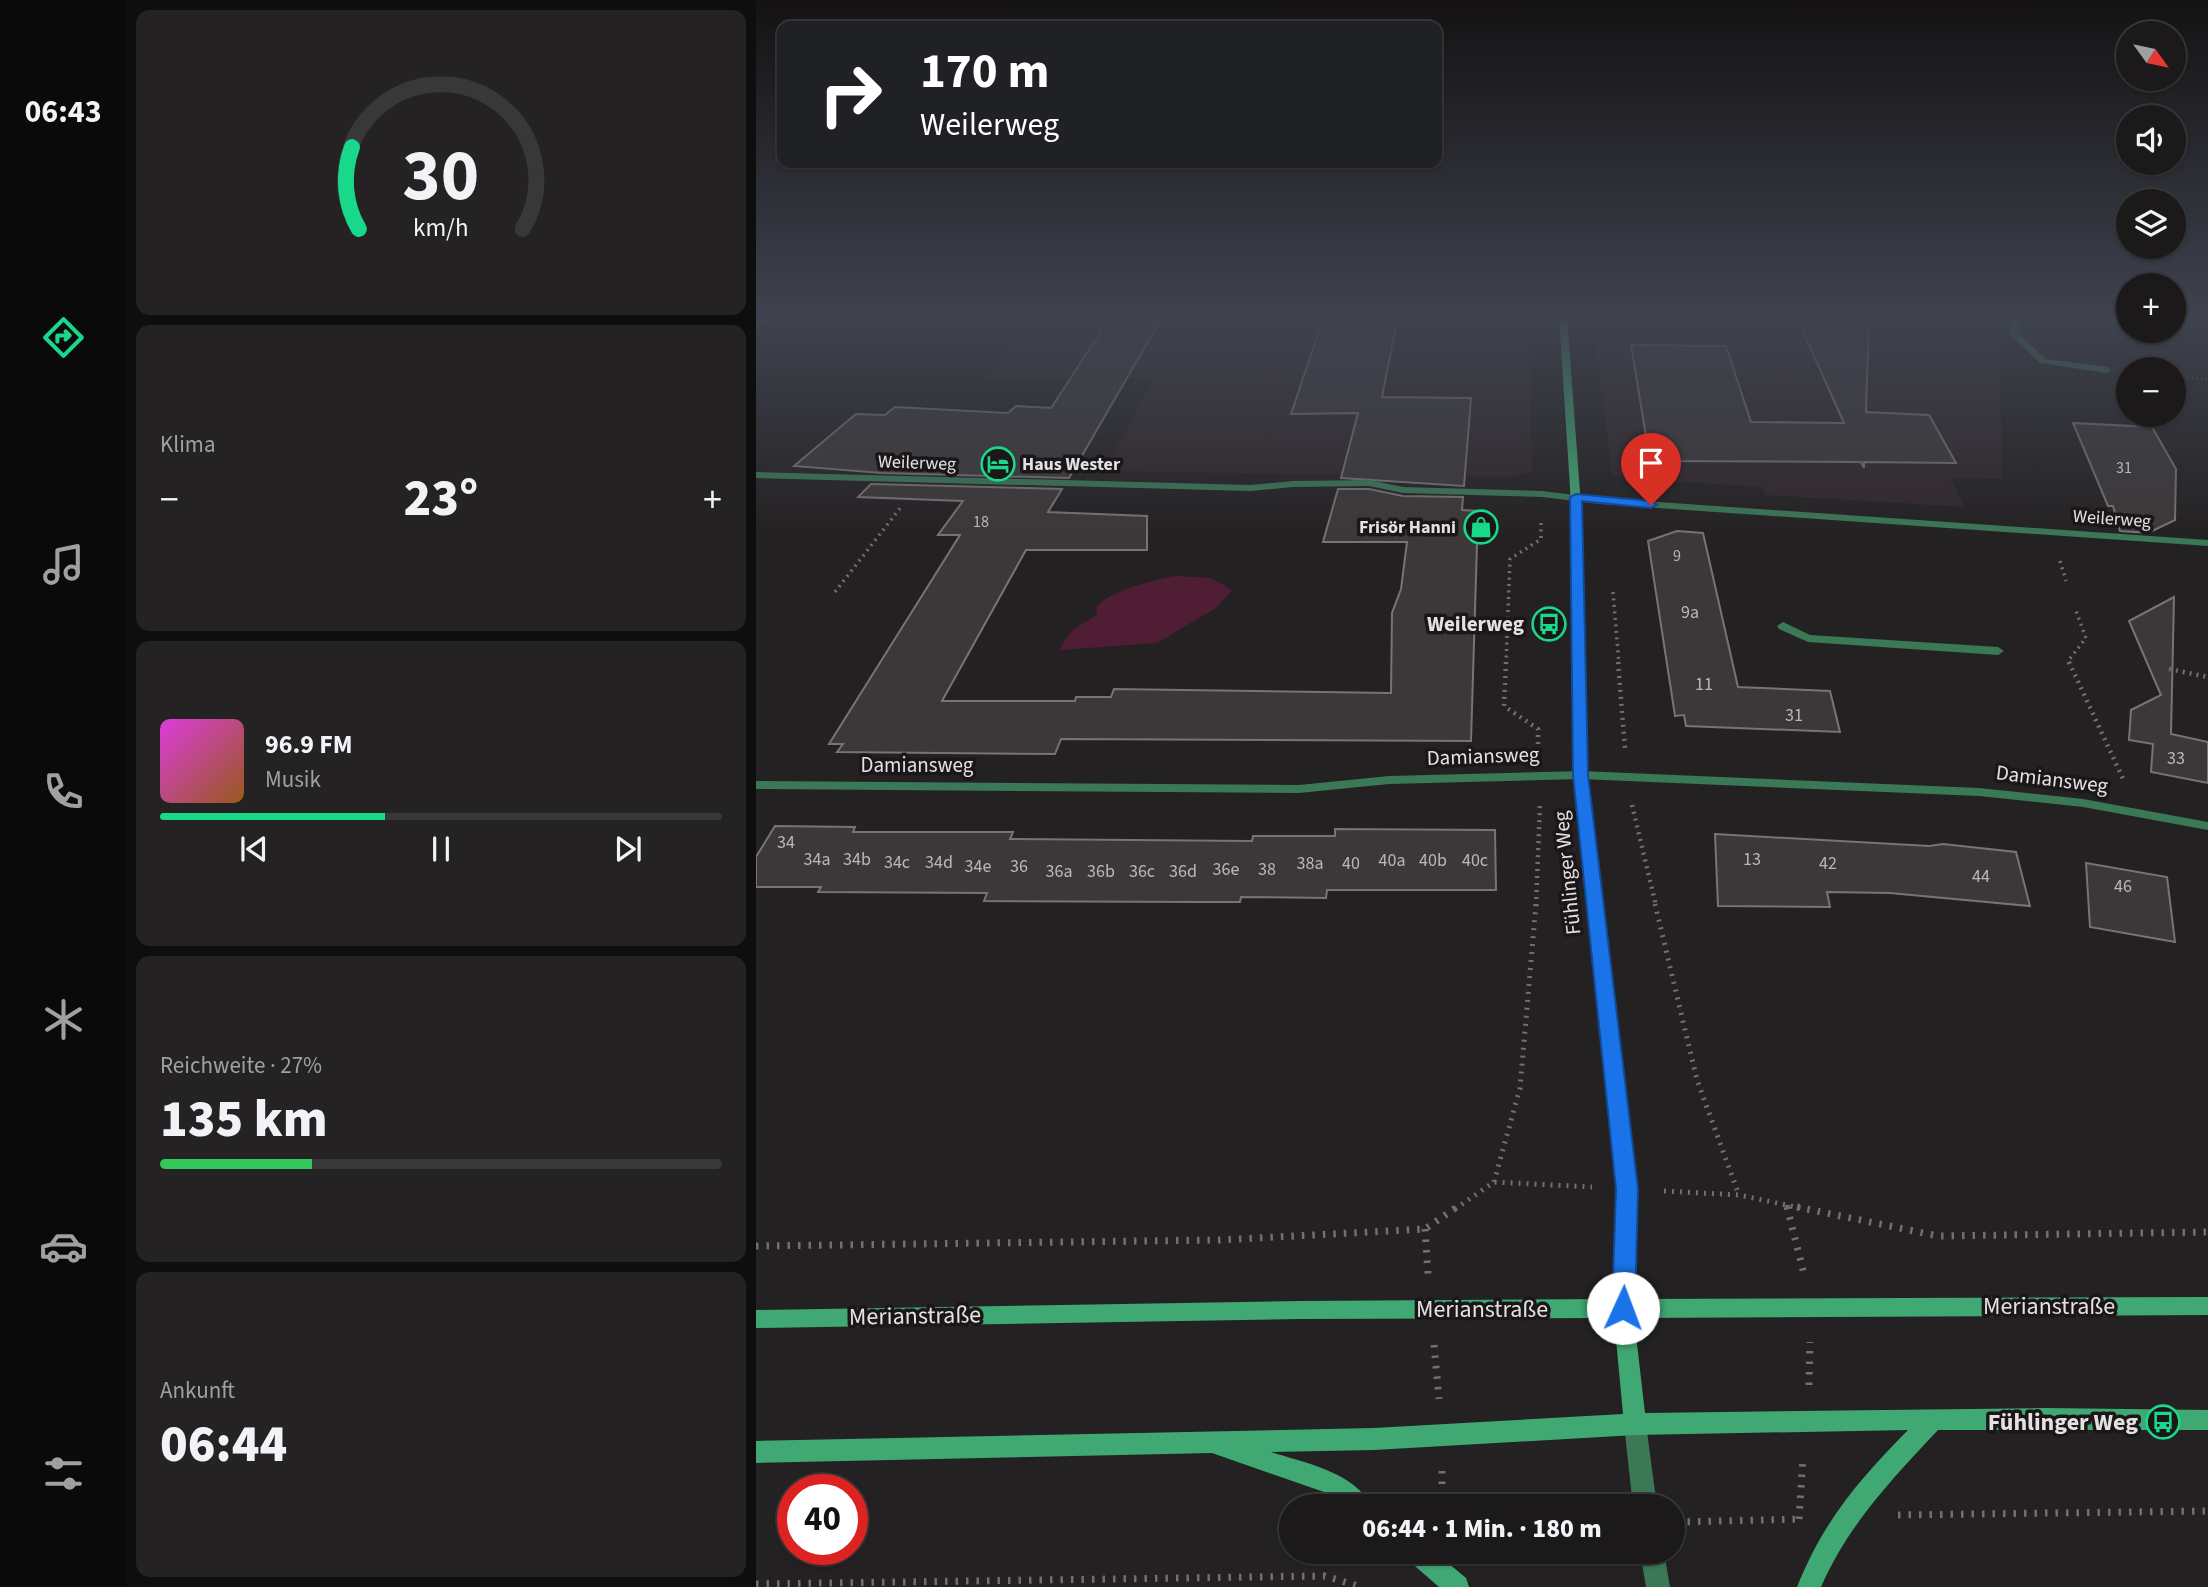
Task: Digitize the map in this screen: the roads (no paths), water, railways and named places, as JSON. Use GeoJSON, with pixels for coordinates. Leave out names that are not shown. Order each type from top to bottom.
{"type":"FeatureCollection","features":[{"type":"Feature","properties":{"kind":"street","name":"Fühlinger Weg"},"geometry":{"type":"LineString","coordinates":[[1568,390],[1576,497],[1581,775],[1627,1189],[1623,1308],[1635,1424]]}},
{"type":"Feature","properties":{"kind":"street","name":"Weilerweg"},"geometry":{"type":"LineString","coordinates":[[756,475],[1251,488],[1293,484],[1368,483],[1403,490],[1542,494],[2208,543]]}},
{"type":"Feature","properties":{"kind":"street"},"geometry":{"type":"LineString","coordinates":[[1783,626],[1808,638],[1998,651]]}},
{"type":"Feature","properties":{"kind":"street","name":"Damiansweg"},"geometry":{"type":"LineString","coordinates":[[756,785],[1299,789],[1389,780],[1581,775],[1979,792],[2138,812],[2208,826]]}},
{"type":"Feature","properties":{"kind":"street","name":"Merianstraße"},"geometry":{"type":"LineString","coordinates":[[756,1319],[1431,1309],[2208,1306]]}},
{"type":"Feature","properties":{"kind":"street"},"geometry":{"type":"LineString","coordinates":[[1809,1587],[1822,1553],[1844,1516],[1933,1420]]}},
{"type":"Feature","properties":{"kind":"street"},"geometry":{"type":"LineString","coordinates":[[756,1452],[1442,1437],[1635,1424],[2208,1420]]}},
{"type":"Feature","properties":{"kind":"street"},"geometry":{"type":"LineString","coordinates":[[1635,1424],[1643,1494]]}},
{"type":"Feature","properties":{"kind":"street"},"geometry":{"type":"LineString","coordinates":[[1209,1442],[1331,1483],[1344,1494]]}},
{"type":"Feature","properties":{"kind":"street"},"geometry":{"type":"LineString","coordinates":[[1430,1564],[1457,1587]]}},
{"type":"Feature","properties":{"kind":"street"},"geometry":{"type":"LineString","coordinates":[[1654,1564],[1658,1587]]}},
{"type":"Feature","properties":{"kind":"place","name":"Haus Wester"},"geometry":{"type":"Point","coordinates":[998,464]}},
{"type":"Feature","properties":{"kind":"place","name":"Frisör Hanni"},"geometry":{"type":"Point","coordinates":[1481,527]}},
{"type":"Feature","properties":{"kind":"place","name":"Weilerweg"},"geometry":{"type":"Point","coordinates":[1549,624]}},
{"type":"Feature","properties":{"kind":"place","name":"Fühlinger Weg"},"geometry":{"type":"Point","coordinates":[2163,1422]}}]}
